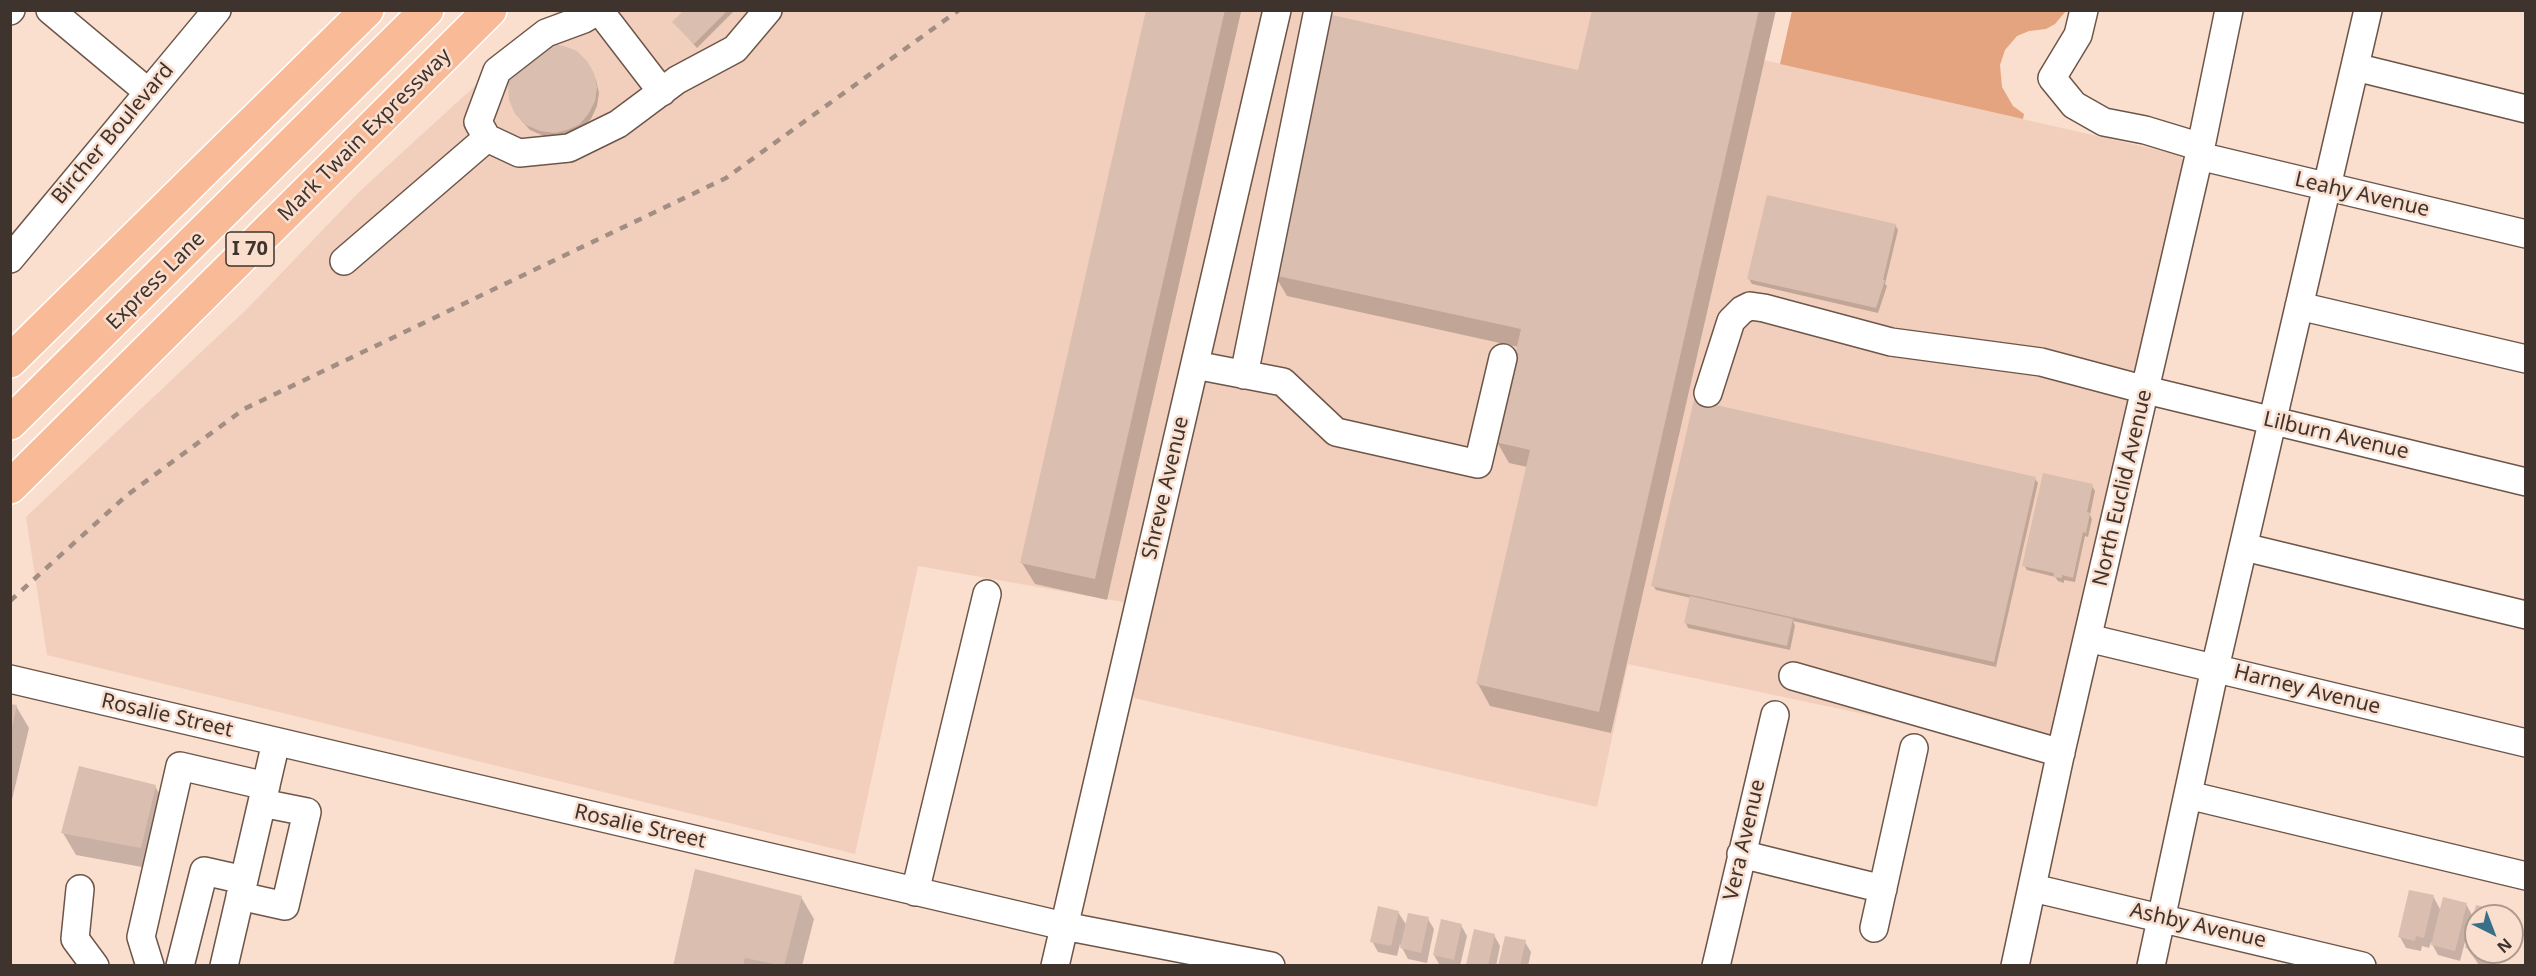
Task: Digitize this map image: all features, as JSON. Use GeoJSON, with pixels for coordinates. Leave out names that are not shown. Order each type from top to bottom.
{"type":"FeatureCollection","features":[{"type":"Feature","properties":{"kind":"highway"},"geometry":{"type":"LineString","coordinates":[[282,94],[335,10]]}},
{"type":"Feature","properties":{"kind":"highway"},"geometry":{"type":"LineString","coordinates":[[10,361],[367,10]]}},
{"type":"Feature","properties":{"kind":"highway","name":"Express Lane"},"geometry":{"type":"LineString","coordinates":[[10,423],[427,10]]}},
{"type":"Feature","properties":{"kind":"highway","name":"Mark Twain Expressway"},"geometry":{"type":"LineString","coordinates":[[10,487],[490,10]]}},
{"type":"Feature","properties":{"kind":"street"},"geometry":{"type":"LineString","coordinates":[[50,10],[148,92]]}},
{"type":"Feature","properties":{"kind":"street","name":"Bircher Boulevard"},"geometry":{"type":"LineString","coordinates":[[10,259],[217,10]]}},
{"type":"Feature","properties":{"kind":"street"},"geometry":{"type":"LineString","coordinates":[[662,92],[599,10],[584,19],[546,33],[497,71],[478,122],[487,138],[519,153],[569,148],[618,124],[662,92],[677,80],[735,49],[768,10]]}},
{"type":"Feature","properties":{"kind":"street","name":"Shreve Avenue"},"geometry":{"type":"LineString","coordinates":[[1055,966],[1277,10]]}},
{"type":"Feature","properties":{"kind":"street"},"geometry":{"type":"LineString","coordinates":[[1244,375],[1318,10]]}},
{"type":"Feature","properties":{"kind":"street"},"geometry":{"type":"LineString","coordinates":[[2084,10],[2078,35],[2052,78],[2074,105],[2104,122],[2145,130],[2200,151]]}},
{"type":"Feature","properties":{"kind":"street","name":"North Euclid Avenue"},"geometry":{"type":"LineString","coordinates":[[2015,966],[2061,753],[2200,151],[2229,10]]}},
{"type":"Feature","properties":{"kind":"street"},"geometry":{"type":"LineString","coordinates":[[2151,966],[2215,668],[2368,10]]}},
{"type":"Feature","properties":{"kind":"street"},"geometry":{"type":"LineString","coordinates":[[2355,67],[2526,109]]}},
{"type":"Feature","properties":{"kind":"street"},"geometry":{"type":"LineString","coordinates":[[344,261],[487,138]]}},
{"type":"Feature","properties":{"kind":"street","name":"Leahy Avenue"},"geometry":{"type":"LineString","coordinates":[[2200,151],[2326,187],[2526,234]]}},
{"type":"Feature","properties":{"kind":"street","name":"Lilburn Avenue"},"geometry":{"type":"LineString","coordinates":[[1708,393],[1731,321],[1742,310],[1750,306],[1891,342],[2041,362],[2146,390],[2526,482]]}},
{"type":"Feature","properties":{"kind":"street"},"geometry":{"type":"LineString","coordinates":[[2299,306],[2526,359]]}},
{"type":"Feature","properties":{"kind":"street"},"geometry":{"type":"LineString","coordinates":[[1195,365],[1283,382],[1336,432],[1478,464],[1503,358]]}},
{"type":"Feature","properties":{"kind":"street"},"geometry":{"type":"LineString","coordinates":[[2244,547],[2526,615]]}},
{"type":"Feature","properties":{"kind":"street"},"geometry":{"type":"LineString","coordinates":[[915,891],[987,594]]}},
{"type":"Feature","properties":{"kind":"street","name":"Harney Avenue"},"geometry":{"type":"LineString","coordinates":[[2088,638],[2526,743]]}},
{"type":"Feature","properties":{"kind":"street"},"geometry":{"type":"LineString","coordinates":[[1793,676],[2061,753]]}},
{"type":"Feature","properties":{"kind":"street","name":"Rosalie Street"},"geometry":{"type":"LineString","coordinates":[[10,679],[1064,926],[1267,965]]}},
{"type":"Feature","properties":{"kind":"street","name":"Vera Avenue"},"geometry":{"type":"LineString","coordinates":[[1716,966],[1775,715]]}},
{"type":"Feature","properties":{"kind":"street"},"geometry":{"type":"LineString","coordinates":[[224,966],[276,742]]}},
{"type":"Feature","properties":{"kind":"street"},"geometry":{"type":"LineString","coordinates":[[1874,928],[1914,748]]}},
{"type":"Feature","properties":{"kind":"street"},"geometry":{"type":"LineString","coordinates":[[150,966],[141,937],[180,766],[264,794],[307,812],[285,906],[204,871],[180,966]]}},
{"type":"Feature","properties":{"kind":"street"},"geometry":{"type":"LineString","coordinates":[[2188,795],[2526,876]]}},
{"type":"Feature","properties":{"kind":"street"},"geometry":{"type":"LineString","coordinates":[[1741,854],[1883,890]]}},
{"type":"Feature","properties":{"kind":"street","name":"Ashby Avenue"},"geometry":{"type":"LineString","coordinates":[[2033,888],[2362,966]]}},
{"type":"Feature","properties":{"kind":"street"},"geometry":{"type":"LineString","coordinates":[[80,889],[75,939],[95,966]]}},
{"type":"Feature","properties":{"kind":"shaded area"},"geometry":{"type":"Polygon","coordinates":[[[1792,10],[2066,11],[2055,24],[2046,29],[2029,31],[2017,36],[2005,50],[2000,65],[2002,87],[2013,106],[2024,114],[2023,119],[1780,64],[1792,10]]]}},
{"type":"Feature","properties":{"kind":"shaded area"},"geometry":{"type":"Polygon","coordinates":[[[557,11],[1776,11],[1764,60],[2180,155],[2185,164],[2052,754],[1628,664],[1597,807],[1134,698],[1123,602],[918,566],[855,854],[47,655],[26,517],[248,308],[359,192],[557,11]]]}},
{"type":"Feature","properties":{"kind":"building"},"geometry":{"type":"Polygon","coordinates":[[[684,10],[728,10],[694,44],[672,22],[684,10]]]}},
{"type":"Feature","properties":{"kind":"building"},"geometry":{"type":"Polygon","coordinates":[[[1146,10],[1225,10],[1095,579],[1020,563],[1146,10]]]}},
{"type":"Feature","properties":{"kind":"building"},"geometry":{"type":"Polygon","coordinates":[[[1592,10],[1759,10],[1599,712],[1476,684],[1530,450],[1495,442],[1521,329],[1273,275],[1332,15],[1578,70],[1592,10]]]}},
{"type":"Feature","properties":{"kind":"building"},"geometry":{"type":"Polygon","coordinates":[[[549,44],[577,51],[594,73],[597,87],[595,101],[580,124],[554,133],[540,131],[526,125],[515,114],[509,100],[508,84],[512,70],[549,44]]]}},
{"type":"Feature","properties":{"kind":"building"},"geometry":{"type":"Polygon","coordinates":[[[1767,195],[1896,224],[1883,280],[1885,280],[1876,308],[1747,279],[1767,195]]]}},
{"type":"Feature","properties":{"kind":"building"},"geometry":{"type":"Polygon","coordinates":[[[1694,400],[2036,477],[1994,662],[1651,586],[1694,400]]]}},
{"type":"Feature","properties":{"kind":"building"},"geometry":{"type":"Polygon","coordinates":[[[2043,473],[2093,484],[2087,512],[2090,513],[2086,533],[2083,532],[2073,578],[2062,575],[2062,578],[2053,577],[2054,573],[2022,566],[2043,473]]]}},
{"type":"Feature","properties":{"kind":"building"},"geometry":{"type":"Polygon","coordinates":[[[1690,596],[1793,619],[1787,646],[1684,623],[1690,596]]]}},
{"type":"Feature","properties":{"kind":"building"},"geometry":{"type":"Polygon","coordinates":[[[10,704],[17,705],[11,731],[10,730],[10,704]]]}},
{"type":"Feature","properties":{"kind":"building"},"geometry":{"type":"Polygon","coordinates":[[[79,766],[156,785],[141,848],[61,833],[79,766]]]}},
{"type":"Feature","properties":{"kind":"building"},"geometry":{"type":"Polygon","coordinates":[[[695,869],[802,896],[784,966],[745,958],[743,966],[673,966],[695,869]]]}},
{"type":"Feature","properties":{"kind":"building"},"geometry":{"type":"Polygon","coordinates":[[[2409,890],[2434,895],[2424,938],[2416,936],[2415,941],[2398,937],[2409,890]]]}},
{"type":"Feature","properties":{"kind":"building"},"geometry":{"type":"Polygon","coordinates":[[[2443,897],[2467,903],[2464,904],[2464,915],[2455,951],[2431,945],[2443,897]]]}},
{"type":"Feature","properties":{"kind":"building"},"geometry":{"type":"Polygon","coordinates":[[[1378,906],[1399,911],[1391,946],[1370,942],[1378,906]]]}},
{"type":"Feature","properties":{"kind":"building"},"geometry":{"type":"Polygon","coordinates":[[[1408,913],[1429,917],[1421,953],[1400,948],[1408,913]]]}},
{"type":"Feature","properties":{"kind":"building"},"geometry":{"type":"Polygon","coordinates":[[[1441,919],[1462,924],[1454,960],[1433,955],[1441,919]]]}},
{"type":"Feature","properties":{"kind":"building"},"geometry":{"type":"Polygon","coordinates":[[[1474,929],[1495,934],[1488,966],[1466,965],[1474,929]]]}},
{"type":"Feature","properties":{"kind":"building"},"geometry":{"type":"Polygon","coordinates":[[[1505,936],[1526,940],[1520,966],[1498,966],[1505,936]]]}},
{"type":"Feature","properties":{"kind":"railway"},"geometry":{"type":"LineString","coordinates":[[10,601],[126,496],[244,409],[726,178],[959,10]]}}]}
